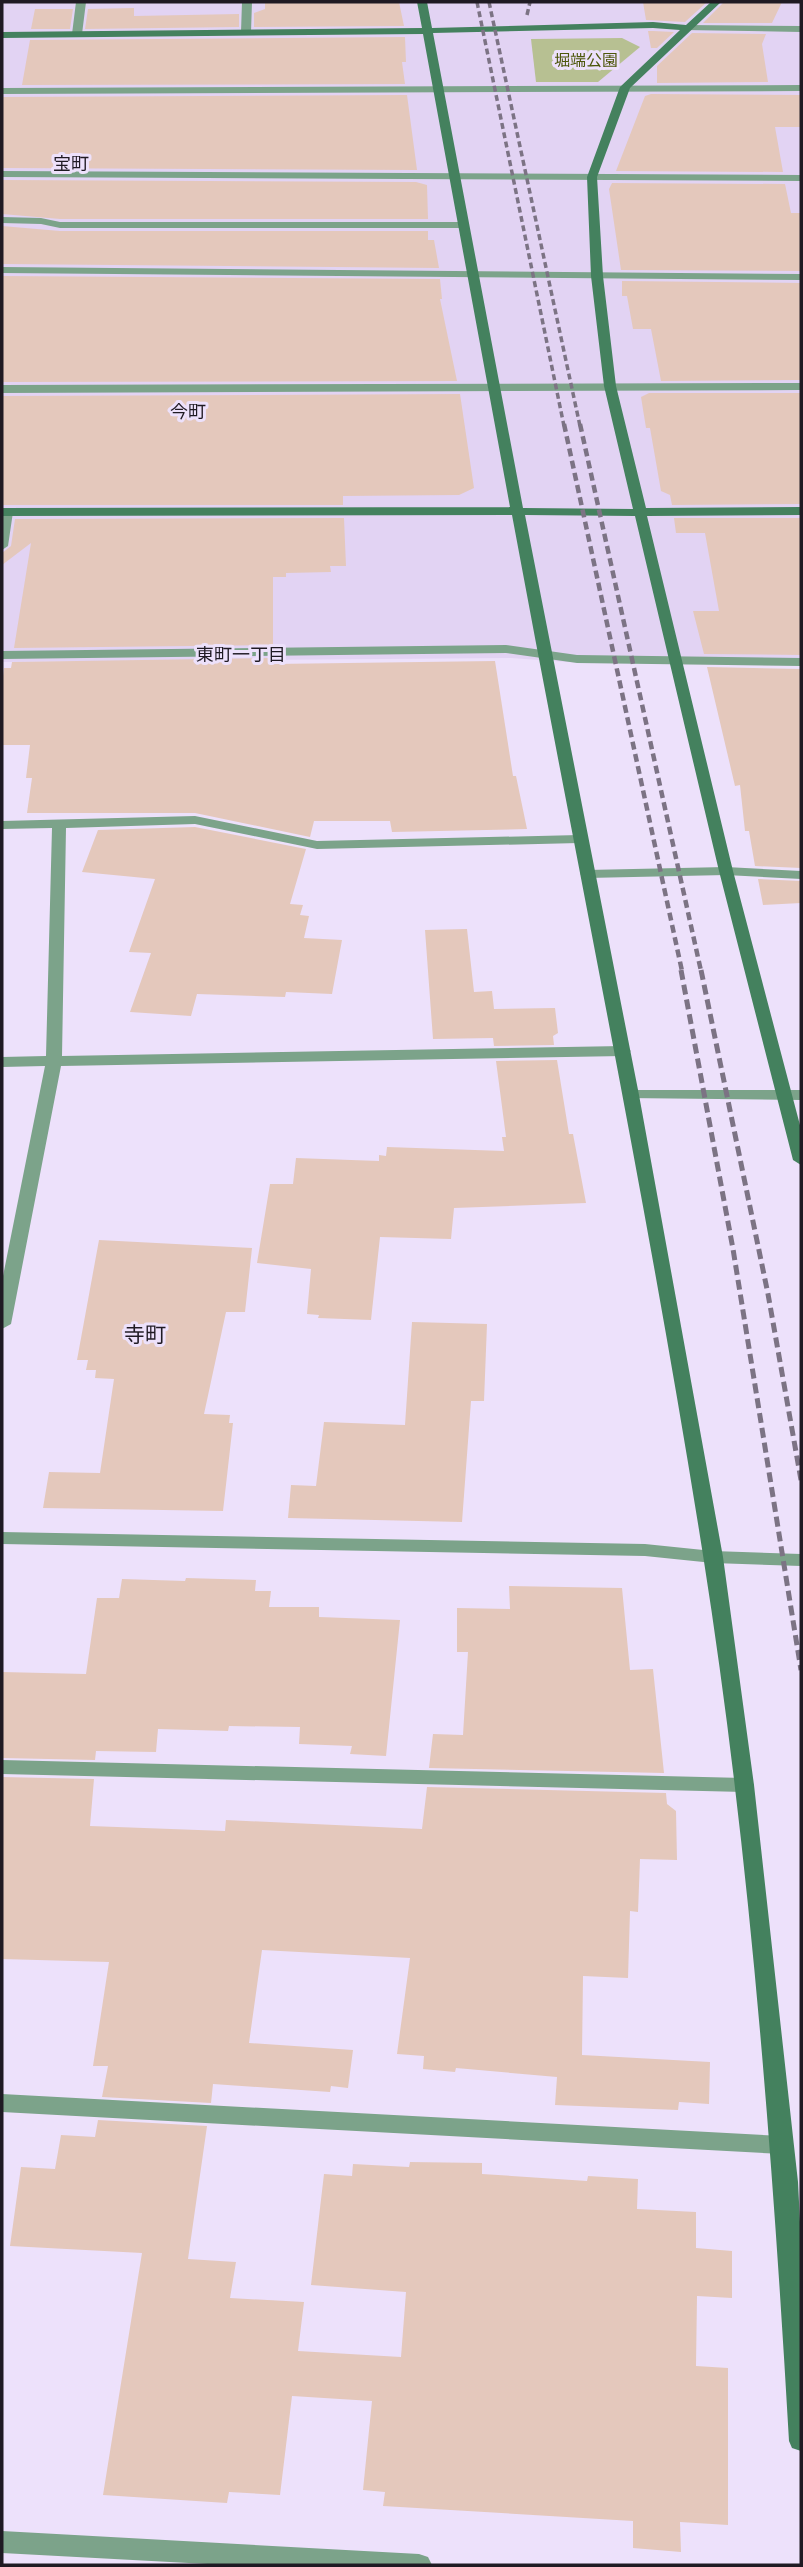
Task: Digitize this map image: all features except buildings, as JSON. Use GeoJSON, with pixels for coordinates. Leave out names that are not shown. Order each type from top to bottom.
{"type":"FeatureCollection","features":[{"type":"Feature","properties":{"kind":"street"},"geometry":{"type":"LineString","coordinates":[[77,34],[81,2]]}},
{"type":"Feature","properties":{"kind":"street"},"geometry":{"type":"LineString","coordinates":[[246,32],[247,2]]}},
{"type":"Feature","properties":{"kind":"street"},"geometry":{"type":"LineString","coordinates":[[422,2],[579,839],[623,1051],[713,1557],[744,1785],[782,2145],[794,2182],[801,2441]]}},
{"type":"Feature","properties":{"kind":"street"},"geometry":{"type":"LineString","coordinates":[[716,2],[625,87],[592,177],[597,275],[610,386],[678,660],[726,870],[801,1160]]}},
{"type":"Feature","properties":{"kind":"street"},"geometry":{"type":"LineString","coordinates":[[2,35],[429,31],[455,36],[652,33],[687,28],[801,29]]}},
{"type":"Feature","properties":{"kind":"street"},"geometry":{"type":"LineString","coordinates":[[2,91],[801,88]]}},
{"type":"Feature","properties":{"kind":"street"},"geometry":{"type":"LineString","coordinates":[[2,174],[801,178]]}},
{"type":"Feature","properties":{"kind":"street"},"geometry":{"type":"LineString","coordinates":[[2,220],[41,221],[60,225],[464,225]]}},
{"type":"Feature","properties":{"kind":"street"},"geometry":{"type":"LineString","coordinates":[[2,270],[801,277]]}},
{"type":"Feature","properties":{"kind":"street"},"geometry":{"type":"LineString","coordinates":[[2,389],[801,386]]}},
{"type":"Feature","properties":{"kind":"street"},"geometry":{"type":"LineString","coordinates":[[2,546],[5,512],[801,511]]}},
{"type":"Feature","properties":{"kind":"street"},"geometry":{"type":"LineString","coordinates":[[2,655],[506,649],[577,659],[801,662]]}},
{"type":"Feature","properties":{"kind":"street"},"geometry":{"type":"LineString","coordinates":[[2,825],[195,820],[317,845],[579,839]]}},
{"type":"Feature","properties":{"kind":"street"},"geometry":{"type":"LineString","coordinates":[[2,1324],[54,1061],[59,824]]}},
{"type":"Feature","properties":{"kind":"street"},"geometry":{"type":"LineString","coordinates":[[587,874],[726,870],[801,875]]}},
{"type":"Feature","properties":{"kind":"street"},"geometry":{"type":"LineString","coordinates":[[2,1062],[623,1051]]}},
{"type":"Feature","properties":{"kind":"street"},"geometry":{"type":"LineString","coordinates":[[631,1095],[801,1095]]}},
{"type":"Feature","properties":{"kind":"street"},"geometry":{"type":"LineString","coordinates":[[2,1538],[646,1550],[713,1557],[801,1560]]}},
{"type":"Feature","properties":{"kind":"street"},"geometry":{"type":"LineString","coordinates":[[2,1767],[744,1785]]}},
{"type":"Feature","properties":{"kind":"street"},"geometry":{"type":"LineString","coordinates":[[2,2103],[782,2145]]}},
{"type":"Feature","properties":{"kind":"street"},"geometry":{"type":"LineString","coordinates":[[2,2542],[419,2565]]}},
{"type":"Feature","properties":{"kind":"shaded area"},"geometry":{"type":"Polygon","coordinates":[[[2,2],[801,2],[801,662],[567,662],[511,658],[2,662],[2,2]]]}},
{"type":"Feature","properties":{"kind":"green space","name":"堀端公園"},"geometry":{"type":"Polygon","coordinates":[[[622,38],[640,47],[598,82],[536,82],[531,39],[622,38]]]}},
{"type":"Feature","properties":{"kind":"railway"},"geometry":{"type":"LineString","coordinates":[[477,2],[564,426]]}},
{"type":"Feature","properties":{"kind":"railway"},"geometry":{"type":"LineString","coordinates":[[489,2],[580,426]]}},
{"type":"Feature","properties":{"kind":"railway"},"geometry":{"type":"LineString","coordinates":[[527,15],[530,2]]}},
{"type":"Feature","properties":{"kind":"railway"},"geometry":{"type":"LineString","coordinates":[[564,424],[682,971]]}},
{"type":"Feature","properties":{"kind":"railway"},"geometry":{"type":"LineString","coordinates":[[580,424],[701,971]]}},
{"type":"Feature","properties":{"kind":"railway"},"geometry":{"type":"LineString","coordinates":[[681,970],[733,1249],[801,1670]]}},
{"type":"Feature","properties":{"kind":"railway"},"geometry":{"type":"LineString","coordinates":[[701,970],[768,1294],[801,1480]]}},
{"type":"Feature","properties":{"kind":"district","name":"宝町"},"geometry":{"type":"Point","coordinates":[71,164]}},
{"type":"Feature","properties":{"kind":"district","name":"今町"},"geometry":{"type":"Point","coordinates":[188,412]}},
{"type":"Feature","properties":{"kind":"district","name":"東町一丁目"},"geometry":{"type":"Point","coordinates":[241,655]}},
{"type":"Feature","properties":{"kind":"district","name":"寺町"},"geometry":{"type":"Point","coordinates":[145,1335]}}]}
